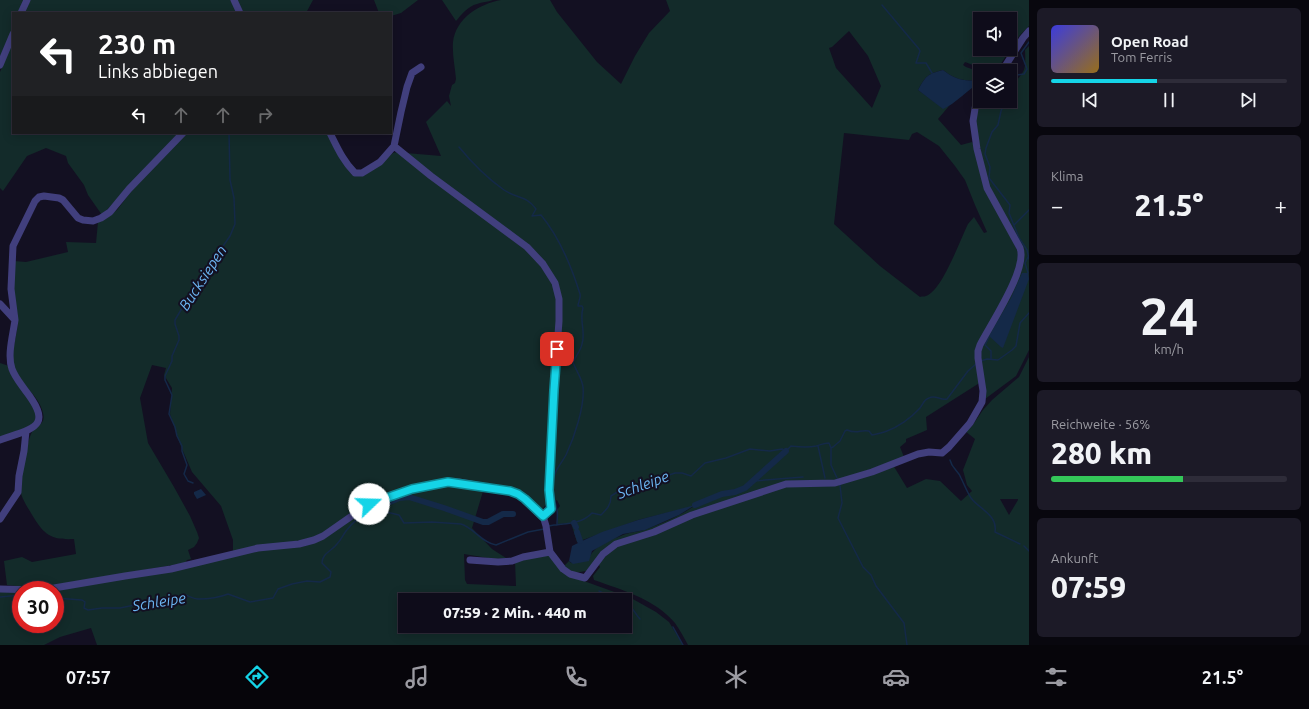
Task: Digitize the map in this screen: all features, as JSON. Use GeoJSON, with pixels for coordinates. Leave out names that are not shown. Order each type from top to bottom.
{"type":"FeatureCollection","features":[{"type":"Feature","properties":{"kind":"street"},"geometry":{"type":"LineString","coordinates":[[22,12],[27,0]]}},
{"type":"Feature","properties":{"kind":"street"},"geometry":{"type":"LineString","coordinates":[[234,0],[240,12]]}},
{"type":"Feature","properties":{"kind":"street"},"geometry":{"type":"LineString","coordinates":[[1006,64],[1029,31]]}},
{"type":"Feature","properties":{"kind":"street"},"geometry":{"type":"LineString","coordinates":[[0,65],[12,36]]}},
{"type":"Feature","properties":{"kind":"street"},"geometry":{"type":"LineString","coordinates":[[330,134],[339,152],[348,166],[355,173],[362,173],[380,162],[394,146],[407,87],[412,73],[421,67]]}},
{"type":"Feature","properties":{"kind":"street"},"geometry":{"type":"LineString","coordinates":[[0,588],[36,590],[61,587],[171,569],[258,548],[299,544],[323,536],[369,504],[412,489],[448,482],[459,482],[514,492],[525,499],[543,516],[550,552],[563,569],[570,574],[585,578],[604,554],[616,544],[654,532],[692,516],[786,484],[835,483],[872,472],[918,454],[942,452],[949,448],[970,423],[982,402],[978,351],[1016,276],[1022,258],[1020,248],[987,188],[977,149],[974,121],[975,108]]}},
{"type":"Feature","properties":{"kind":"street"},"geometry":{"type":"LineString","coordinates":[[0,440],[26,431],[36,425],[40,419],[36,404],[12,370],[10,358],[15,320],[12,289],[13,246],[35,201],[39,197],[44,196],[59,198],[63,200],[78,218],[83,220],[94,220],[101,218],[110,212],[129,189],[182,134]]}},
{"type":"Feature","properties":{"kind":"street"},"geometry":{"type":"LineString","coordinates":[[394,146],[431,176],[527,247],[543,264],[555,284],[559,299],[559,321],[549,490],[551,509],[543,516]]}},
{"type":"Feature","properties":{"kind":"street"},"geometry":{"type":"LineString","coordinates":[[0,304],[15,320]]}},
{"type":"Feature","properties":{"kind":"street"},"geometry":{"type":"LineString","coordinates":[[0,519],[18,492],[26,431]]}},
{"type":"Feature","properties":{"kind":"street"},"geometry":{"type":"LineString","coordinates":[[470,560],[498,562],[512,561],[523,557],[550,552]]}},
{"type":"Feature","properties":{"kind":"green space"},"geometry":{"type":"Polygon","coordinates":[[[0,0],[24,0],[19,12],[12,12],[12,29],[0,57],[0,0]]]}},
{"type":"Feature","properties":{"kind":"green space"},"geometry":{"type":"Polygon","coordinates":[[[29,0],[233,0],[239,12],[24,12],[29,0]]]}},
{"type":"Feature","properties":{"kind":"green space"},"geometry":{"type":"Polygon","coordinates":[[[237,0],[313,0],[307,12],[243,12],[237,0]]]}},
{"type":"Feature","properties":{"kind":"green space"},"geometry":{"type":"Polygon","coordinates":[[[374,0],[418,0],[401,13],[392,16],[392,12],[379,12],[374,0]]]}},
{"type":"Feature","properties":{"kind":"green space"},"geometry":{"type":"Polygon","coordinates":[[[442,0],[493,0],[474,5],[465,11],[456,21],[442,0]]]}},
{"type":"Feature","properties":{"kind":"green space"},"geometry":{"type":"Polygon","coordinates":[[[501,0],[550,0],[557,12],[597,62],[621,84],[635,56],[649,33],[670,11],[666,0],[1029,0],[1029,26],[1017,40],[1017,12],[973,12],[973,56],[1006,56],[1001,64],[973,65],[965,62],[963,65],[973,70],[973,80],[965,80],[952,76],[943,70],[928,76],[918,90],[943,108],[949,106],[938,119],[961,145],[972,142],[976,149],[986,189],[1010,234],[1020,257],[1015,277],[979,343],[981,382],[926,417],[927,430],[906,439],[906,442],[900,447],[904,457],[835,482],[785,483],[615,543],[586,571],[574,573],[564,566],[569,561],[571,563],[590,556],[592,552],[609,541],[659,524],[689,510],[694,506],[638,520],[577,542],[571,523],[558,524],[557,510],[560,506],[557,500],[554,502],[552,500],[548,501],[542,510],[521,492],[461,481],[373,500],[318,536],[303,540],[233,551],[233,540],[221,506],[192,472],[180,444],[170,414],[172,388],[164,375],[166,368],[152,365],[140,398],[148,443],[190,516],[197,532],[199,538],[197,543],[194,547],[188,550],[191,559],[187,560],[185,563],[64,583],[64,581],[12,581],[12,586],[7,585],[4,561],[22,557],[32,562],[76,554],[74,539],[55,538],[46,533],[38,524],[23,500],[20,492],[21,476],[28,443],[32,432],[42,422],[44,417],[41,406],[20,379],[13,362],[18,325],[14,295],[14,261],[26,262],[68,252],[66,242],[96,243],[98,222],[117,210],[133,189],[185,134],[329,134],[352,175],[359,176],[381,164],[393,153],[397,152],[543,263],[559,299],[545,263],[406,153],[441,156],[426,122],[447,101],[451,106],[449,96],[452,85],[455,83],[456,79],[453,56],[453,42],[455,33],[464,19],[477,9],[501,0]],[[849,31],[829,48],[836,68],[872,108],[881,86],[868,56],[849,31]],[[917,132],[912,134],[909,140],[844,133],[834,224],[880,266],[920,297],[926,296],[932,292],[938,285],[950,264],[968,224],[974,217],[984,233],[987,232],[965,180],[939,146],[917,132]]]}},
{"type":"Feature","properties":{"kind":"green space"},"geometry":{"type":"Polygon","coordinates":[[[12,42],[12,134],[179,134],[102,215],[88,195],[84,185],[68,163],[66,156],[46,148],[27,156],[3,191],[0,188],[0,72],[12,42]]]}},
{"type":"Feature","properties":{"kind":"green space"},"geometry":{"type":"Polygon","coordinates":[[[1029,46],[1029,350],[1016,376],[985,399],[979,352],[1023,257],[988,188],[974,118],[979,108],[1017,108],[1017,80],[1025,68],[1025,50],[1029,46]]]}},
{"type":"Feature","properties":{"kind":"green space"},"geometry":{"type":"Polygon","coordinates":[[[1029,357],[1029,645],[688,645],[675,623],[648,601],[632,593],[594,580],[593,576],[600,567],[598,563],[617,546],[693,517],[787,485],[836,484],[893,465],[907,488],[926,479],[940,481],[961,501],[972,491],[967,485],[963,470],[975,439],[965,431],[972,426],[992,400],[1019,377],[1029,357]],[[1000,499],[1009,515],[1018,499],[1000,499]]]}},
{"type":"Feature","properties":{"kind":"green space"},"geometry":{"type":"Polygon","coordinates":[[[0,363],[9,366],[38,415],[33,425],[0,439],[0,363]]]}},
{"type":"Feature","properties":{"kind":"green space"},"geometry":{"type":"Polygon","coordinates":[[[449,483],[484,488],[472,528],[492,549],[506,558],[494,559],[464,554],[465,580],[467,584],[516,586],[515,561],[549,555],[570,576],[617,593],[398,593],[398,633],[632,633],[632,599],[656,612],[669,622],[683,645],[97,645],[91,628],[60,637],[44,645],[0,645],[0,590],[12,591],[12,633],[64,633],[64,588],[259,549],[305,546],[377,502],[413,490],[449,483]]]}},
{"type":"Feature","properties":{"kind":"water"},"geometry":{"type":"Polygon","coordinates":[[[943,70],[952,76],[965,80],[973,80],[973,88],[943,109],[918,90],[928,76],[943,70]]]}},
{"type":"Feature","properties":{"kind":"water"},"geometry":{"type":"Polygon","coordinates":[[[1022,273],[1028,273],[1029,279],[1003,348],[989,336],[1011,298],[1022,273]]]}},
{"type":"Feature","properties":{"kind":"water"},"geometry":{"type":"Polygon","coordinates":[[[201,489],[206,495],[197,499],[194,492],[201,489]]]}},
{"type":"Feature","properties":{"kind":"water"},"geometry":{"type":"Polygon","coordinates":[[[695,505],[679,515],[645,530],[623,534],[592,551],[589,561],[573,564],[569,561],[572,546],[602,532],[638,520],[695,505]]]}},
{"type":"Feature","properties":{"kind":"waterway"},"geometry":{"type":"LineString","coordinates":[[882,5],[919,49],[920,51],[916,63],[926,63],[932,73]]}},
{"type":"Feature","properties":{"kind":"waterway","name":"Schleipe"},"geometry":{"type":"LineString","coordinates":[[1017,75],[1024,74],[1027,69],[1021,53],[1029,42]]}},
{"type":"Feature","properties":{"kind":"waterway","name":"Schleipe"},"geometry":{"type":"LineString","coordinates":[[1002,108],[998,125],[992,132],[986,148],[985,154],[990,167],[989,178],[1010,205],[1009,213],[1019,238],[1027,250],[1029,259]]}},
{"type":"Feature","properties":{"kind":"waterway","name":"Bucksiepen"},"geometry":{"type":"LineString","coordinates":[[193,483],[188,481],[184,474],[187,465],[182,451],[182,446],[169,414],[172,395],[165,380],[165,376],[179,340],[175,320],[194,288],[230,236],[235,224],[234,198],[230,180],[229,134]]}},
{"type":"Feature","properties":{"kind":"waterway"},"geometry":{"type":"LineString","coordinates":[[459,147],[480,170],[504,190],[529,201],[536,209],[532,216],[541,215],[554,233],[564,252],[580,294],[578,306],[582,306],[583,308],[583,340],[581,348],[573,362],[583,387],[583,395],[581,412],[572,440],[553,479],[553,493],[557,512],[557,525]]}},
{"type":"Feature","properties":{"kind":"waterway"},"geometry":{"type":"LineString","coordinates":[[1014,225],[1029,210]]}},
{"type":"Feature","properties":{"kind":"waterway"},"geometry":{"type":"LineString","coordinates":[[1028,257],[1025,263],[1028,273]]}},
{"type":"Feature","properties":{"kind":"waterway","name":"Schleipe"},"geometry":{"type":"LineString","coordinates":[[981,361],[987,359],[998,360],[1012,350],[1016,346],[1020,323],[1029,313]]}},
{"type":"Feature","properties":{"kind":"waterway"},"geometry":{"type":"LineString","coordinates":[[989,337],[985,345],[991,351],[991,358]]}},
{"type":"Feature","properties":{"kind":"waterway","name":"Schleipe"},"geometry":{"type":"LineString","coordinates":[[549,526],[578,522],[588,517],[592,513],[601,515],[608,507],[611,496],[619,491],[675,473],[682,473],[691,476],[705,463],[726,458],[750,449],[770,451],[782,449],[786,451],[791,446],[810,447],[825,443],[829,443],[831,448],[840,441],[847,430],[854,432],[869,431],[872,435],[887,431],[908,419],[927,399],[931,397],[947,399],[968,371],[976,364]]}},
{"type":"Feature","properties":{"kind":"waterway"},"geometry":{"type":"LineString","coordinates":[[818,446],[825,478]]}},
{"type":"Feature","properties":{"kind":"waterway"},"geometry":{"type":"LineString","coordinates":[[831,448],[831,465],[837,478]]}},
{"type":"Feature","properties":{"kind":"waterway"},"geometry":{"type":"LineString","coordinates":[[695,505],[722,494],[735,492],[745,488],[786,451]]}},
{"type":"Feature","properties":{"kind":"waterway"},"geometry":{"type":"LineString","coordinates":[[950,460],[960,475],[971,498],[994,521],[995,532],[1020,544]]}},
{"type":"Feature","properties":{"kind":"waterway"},"geometry":{"type":"LineString","coordinates":[[754,481],[803,477]]}},
{"type":"Feature","properties":{"kind":"waterway"},"geometry":{"type":"LineString","coordinates":[[840,485],[842,503],[838,518],[863,567],[871,575],[876,586],[904,623],[907,645]]}},
{"type":"Feature","properties":{"kind":"waterway"},"geometry":{"type":"LineString","coordinates":[[374,509],[399,498],[409,497],[483,522],[488,522],[503,514],[513,514]]}},
{"type":"Feature","properties":{"kind":"waterway","name":"Schleipe"},"geometry":{"type":"LineString","coordinates":[[64,599],[82,600],[85,602],[84,608],[88,610],[120,608],[164,599],[177,600],[185,595],[194,599],[202,599],[228,594],[250,602],[273,598],[278,589],[307,581],[320,582],[330,577],[331,572],[322,563],[325,554],[335,546],[355,521],[362,515],[374,509],[399,515],[404,523],[432,522],[461,524],[466,526],[482,539],[496,545],[528,532],[544,529]]}},
{"type":"Feature","properties":{"kind":"waterway","name":"Schleipe"},"geometry":{"type":"LineString","coordinates":[[574,523],[576,527]]}},
{"type":"Feature","properties":{"kind":"waterway"},"geometry":{"type":"LineString","coordinates":[[577,532],[580,541]]}},
{"type":"Feature","properties":{"kind":"waterway"},"geometry":{"type":"LineString","coordinates":[[1024,546],[1029,551]]}},
{"type":"Feature","properties":{"kind":"waterway"},"geometry":{"type":"LineString","coordinates":[[599,591],[603,593]]}},
{"type":"Feature","properties":{"kind":"waterway","name":"Schleipe"},"geometry":{"type":"LineString","coordinates":[[0,597],[12,596]]}},
{"type":"Feature","properties":{"kind":"waterway"},"geometry":{"type":"LineString","coordinates":[[632,608],[640,619]]}},
{"type":"Feature","properties":{"kind":"waterway"},"geometry":{"type":"LineString","coordinates":[[673,627],[683,645]]}},
{"type":"Feature","properties":{"kind":"route"},"geometry":{"type":"LineString","coordinates":[[369,504],[412,489],[432,484],[459,482],[510,491],[518,494],[543,516],[551,509],[549,490],[557,349]]}}]}
